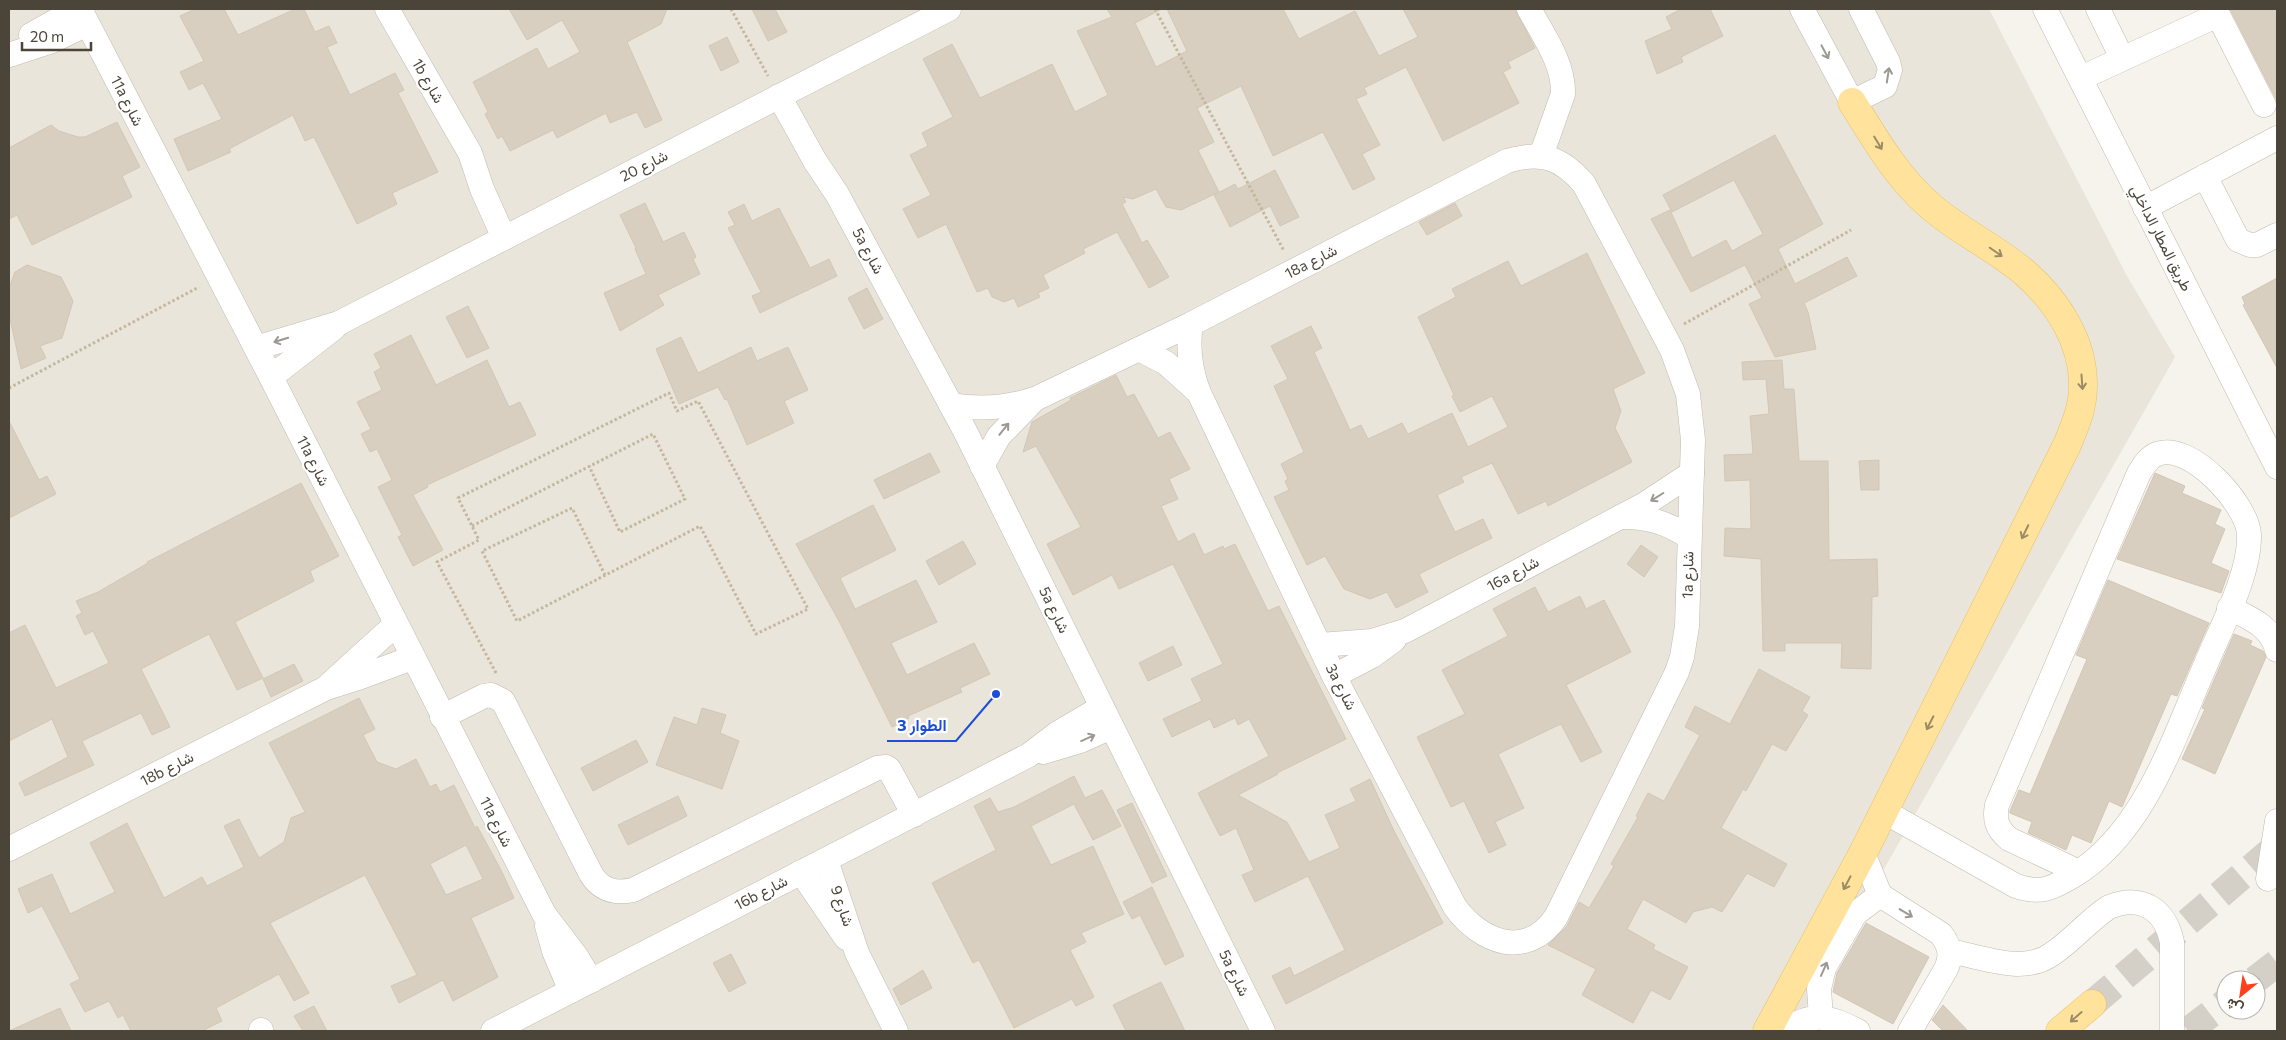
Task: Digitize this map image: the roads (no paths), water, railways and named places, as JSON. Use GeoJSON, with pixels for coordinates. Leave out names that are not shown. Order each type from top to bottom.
{"type":"FeatureCollection","features":[{"type":"Feature","properties":{"kind":"main road"},"geometry":{"type":"LineString","coordinates":[[1767,1031],[1885,812],[2067,445],[2079,417],[2084,387],[2079,353],[2066,321],[2046,294],[2024,272],[1929,205],[1905,181],[1885,155],[1852,102]]}},
{"type":"Feature","properties":{"kind":"main road"},"geometry":{"type":"LineString","coordinates":[[2060,1031],[2092,1004]]}},
{"type":"Feature","properties":{"kind":"street","name":"1b شارع"},"geometry":{"type":"LineString","coordinates":[[386,9],[470,153],[493,182],[511,235]]}},
{"type":"Feature","properties":{"kind":"street","name":"شارع 20"},"geometry":{"type":"LineString","coordinates":[[256,348],[339,323],[949,9]]}},
{"type":"Feature","properties":{"kind":"street"},"geometry":{"type":"LineString","coordinates":[[1529,9],[1558,64],[1563,85],[1563,94],[1541,156]]}},
{"type":"Feature","properties":{"kind":"street"},"geometry":{"type":"LineString","coordinates":[[1802,9],[1852,102],[1885,86],[1890,70],[1888,62],[1861,9]]}},
{"type":"Feature","properties":{"kind":"street","name":"طريق المطار الداخلي"},"geometry":{"type":"LineString","coordinates":[[2045,9],[2277,467]]}},
{"type":"Feature","properties":{"kind":"street"},"geometry":{"type":"LineString","coordinates":[[2098,9],[2122,58]]}},
{"type":"Feature","properties":{"kind":"street"},"geometry":{"type":"LineString","coordinates":[[2081,78],[2216,12],[2264,105]]}},
{"type":"Feature","properties":{"kind":"street"},"geometry":{"type":"LineString","coordinates":[[10,54],[46,43],[82,14]]}},
{"type":"Feature","properties":{"kind":"street","name":"11a شارع"},"geometry":{"type":"LineString","coordinates":[[82,14],[217,277],[256,348],[395,625],[544,914],[569,946],[591,981]]}},
{"type":"Feature","properties":{"kind":"street","name":"5a شارع"},"geometry":{"type":"LineString","coordinates":[[787,92],[825,155],[837,194],[951,405],[1263,1031]]}},
{"type":"Feature","properties":{"kind":"street"},"geometry":{"type":"LineString","coordinates":[[2145,208],[2277,138]]}},
{"type":"Feature","properties":{"kind":"street","name":"18a شارع"},"geometry":{"type":"LineString","coordinates":[[951,405],[985,409],[1019,404],[1035,399],[1191,324],[1507,161],[1524,156],[1541,156],[1558,161],[1573,171],[1584,184]]}},
{"type":"Feature","properties":{"kind":"street"},"geometry":{"type":"LineString","coordinates":[[2205,176],[2238,240],[2250,245],[2257,245],[2277,235]]}},
{"type":"Feature","properties":{"kind":"street","name":"1a شارع"},"geometry":{"type":"LineString","coordinates":[[1520,942],[1541,934],[1556,917],[1677,672],[1685,642],[1692,473],[1692,418],[1688,394],[1681,369],[1584,184]]}},
{"type":"Feature","properties":{"kind":"street","name":"شارع 20"},"geometry":{"type":"LineString","coordinates":[[271,378],[339,323]]}},
{"type":"Feature","properties":{"kind":"street","name":"3a شارع"},"geometry":{"type":"LineString","coordinates":[[1191,324],[1188,352],[1192,373],[1199,393],[1334,676],[1455,907],[1464,920],[1483,934],[1505,942],[1520,942]]}},
{"type":"Feature","properties":{"kind":"street","name":"3a شارع"},"geometry":{"type":"LineString","coordinates":[[1139,349],[1166,363],[1199,393]]}},
{"type":"Feature","properties":{"kind":"street","name":"18a شارع"},"geometry":{"type":"LineString","coordinates":[[982,466],[999,436],[1022,410],[1035,399]]}},
{"type":"Feature","properties":{"kind":"street"},"geometry":{"type":"LineString","coordinates":[[1885,812],[2016,886],[2032,891],[2044,890],[2057,885],[2079,872],[2112,844],[2126,827],[2151,788],[2230,608],[2249,551],[2249,532],[2243,514],[2233,497],[2220,483],[2194,463],[2172,453],[2158,454],[2146,461],[2139,472],[1997,805],[1995,814],[1996,824],[2009,839],[2079,872]]}},
{"type":"Feature","properties":{"kind":"street","name":"16a شارع"},"geometry":{"type":"LineString","coordinates":[[1334,676],[1372,656],[1405,631],[1621,517],[1653,499],[1692,473]]}},
{"type":"Feature","properties":{"kind":"street"},"geometry":{"type":"LineString","coordinates":[[1621,517],[1657,520],[1674,527],[1689,537]]}},
{"type":"Feature","properties":{"kind":"street"},"geometry":{"type":"LineString","coordinates":[[2230,608],[2262,625],[2270,633],[2277,650]]}},
{"type":"Feature","properties":{"kind":"street","name":"18b شارع"},"geometry":{"type":"LineString","coordinates":[[326,688],[395,625]]}},
{"type":"Feature","properties":{"kind":"street","name":"16a شارع"},"geometry":{"type":"LineString","coordinates":[[1320,645],[1372,641],[1405,631]]}},
{"type":"Feature","properties":{"kind":"street","name":"18b شارع"},"geometry":{"type":"LineString","coordinates":[[9,849],[326,688],[366,676],[412,658]]}},
{"type":"Feature","properties":{"kind":"street"},"geometry":{"type":"LineString","coordinates":[[442,717],[484,696],[498,696],[507,706],[590,874],[596,882],[613,892],[633,890],[877,768],[886,767],[890,769],[914,815]]}},
{"type":"Feature","properties":{"kind":"street","name":"16b شارع"},"geometry":{"type":"LineString","coordinates":[[494,1031],[1029,754],[1065,747],[1107,717]]}},
{"type":"Feature","properties":{"kind":"street"},"geometry":{"type":"LineString","coordinates":[[2268,879],[2277,821]]}},
{"type":"Feature","properties":{"kind":"street"},"geometry":{"type":"LineString","coordinates":[[1863,853],[1880,895],[1942,934],[1950,951],[1950,960],[1946,969],[1910,1031]]}},
{"type":"Feature","properties":{"kind":"street","name":"شارع 9"},"geometry":{"type":"LineString","coordinates":[[826,860],[857,953]]}},
{"type":"Feature","properties":{"kind":"street","name":"شارع 9"},"geometry":{"type":"LineString","coordinates":[[801,872],[857,953],[896,1031]]}},
{"type":"Feature","properties":{"kind":"street"},"geometry":{"type":"LineString","coordinates":[[1822,1017],[1819,989],[1824,968],[1856,914],[1880,895]]}},
{"type":"Feature","properties":{"kind":"street"},"geometry":{"type":"LineString","coordinates":[[1950,951],[2013,964],[2040,961],[2052,955],[2109,907],[2119,903],[2140,903],[2159,914],[2170,931],[2172,942],[2172,1031]]}},
{"type":"Feature","properties":{"kind":"street","name":"11a شارع"},"geometry":{"type":"LineString","coordinates":[[544,914],[554,951],[570,991]]}},
{"type":"Feature","properties":{"kind":"street"},"geometry":{"type":"LineString","coordinates":[[1784,1031],[1806,1019],[1822,1017],[1858,1031]]}},
{"type":"Feature","properties":{"kind":"tunnel"},"geometry":{"type":"LineString","coordinates":[[2092,1004],[2277,846]]}},
{"type":"Feature","properties":{"kind":"tunnel"},"geometry":{"type":"LineString","coordinates":[[2266,972],[2277,963]]}},
{"type":"Feature","properties":{"kind":"tunnel"},"geometry":{"type":"LineString","coordinates":[[2188,1031],[2216,1010]]}},
{"type":"Feature","properties":{"kind":"place","name":"الطوار 3"},"geometry":{"type":"Point","coordinates":[996,694]}}]}
